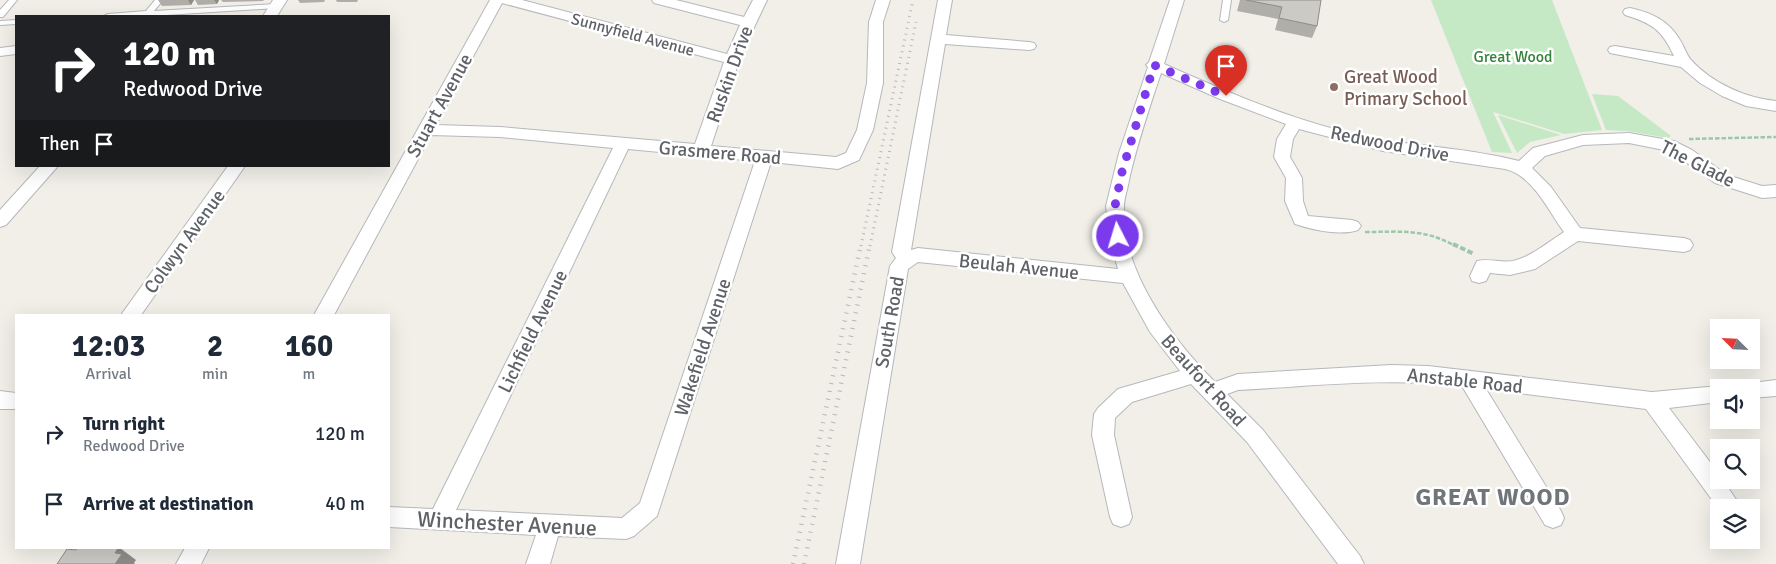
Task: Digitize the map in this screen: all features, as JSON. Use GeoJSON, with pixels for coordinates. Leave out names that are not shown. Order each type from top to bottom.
{"type":"FeatureCollection","features":[{"type":"Feature","properties":{"kind":"street","name":"Stuart Avenue"},"geometry":{"type":"LineString","coordinates":[[325,314],[497,0]]}},
{"type":"Feature","properties":{"kind":"street","name":"Sunnyfield Avenue"},"geometry":{"type":"LineString","coordinates":[[506,0],[732,60]]}},
{"type":"Feature","properties":{"kind":"street"},"geometry":{"type":"LineString","coordinates":[[659,0],[748,22]]}},
{"type":"Feature","properties":{"kind":"street","name":"Ruskin Drive"},"geometry":{"type":"LineString","coordinates":[[701,150],[732,60],[748,22],[760,0]]}},
{"type":"Feature","properties":{"kind":"street","name":"Grasmere Road"},"geometry":{"type":"LineString","coordinates":[[425,130],[500,132],[838,163],[853,156],[865,130],[875,83],[876,22],[883,0]]}},
{"type":"Feature","properties":{"kind":"street","name":"South Road"},"geometry":{"type":"LineString","coordinates":[[848,564],[899,266],[909,257],[902,252],[945,0]]}},
{"type":"Feature","properties":{"kind":"street","name":"Beaufort Road"},"geometry":{"type":"LineString","coordinates":[[1177,0],[1126,153],[1115,206],[1118,236],[1129,277],[1157,327],[1195,375],[1255,436],[1352,564]]}},
{"type":"Feature","properties":{"kind":"street"},"geometry":{"type":"LineString","coordinates":[[1630,12],[1652,18],[1661,24],[1670,34],[1685,63],[1705,79],[1726,92],[1746,100],[1776,106]]}},
{"type":"Feature","properties":{"kind":"street"},"geometry":{"type":"LineString","coordinates":[[938,39],[1029,46]]}},
{"type":"Feature","properties":{"kind":"street"},"geometry":{"type":"LineString","coordinates":[[0,52],[15,50]]}},
{"type":"Feature","properties":{"kind":"street"},"geometry":{"type":"LineString","coordinates":[[1615,50],[1685,63]]}},
{"type":"Feature","properties":{"kind":"street","name":"Redwood Drive"},"geometry":{"type":"LineString","coordinates":[[1154,65],[1209,89],[1295,122],[1349,138],[1402,150],[1432,152],[1522,168]]}},
{"type":"Feature","properties":{"kind":"street"},"geometry":{"type":"LineString","coordinates":[[1295,122],[1285,139],[1282,157],[1294,178],[1294,201],[1300,220],[1352,226]]}},
{"type":"Feature","properties":{"kind":"street","name":"The Glade"},"geometry":{"type":"LineString","coordinates":[[1522,168],[1539,152],[1582,140],[1629,138],[1668,145],[1686,154],[1721,179],[1770,197]]}},
{"type":"Feature","properties":{"kind":"street","name":"Lichfield Avenue"},"geometry":{"type":"LineString","coordinates":[[440,518],[623,143]]}},
{"type":"Feature","properties":{"kind":"street","name":"Wakefield Avenue"},"geometry":{"type":"LineString","coordinates":[[626,529],[649,509],[764,156]]}},
{"type":"Feature","properties":{"kind":"street"},"geometry":{"type":"LineString","coordinates":[[0,221],[49,167]]}},
{"type":"Feature","properties":{"kind":"street","name":"Colwyn Avenue"},"geometry":{"type":"LineString","coordinates":[[131,314],[236,167]]}},
{"type":"Feature","properties":{"kind":"street"},"geometry":{"type":"LineString","coordinates":[[1522,168],[1544,190],[1560,216],[1575,234]]}},
{"type":"Feature","properties":{"kind":"street"},"geometry":{"type":"LineString","coordinates":[[1479,265],[1510,268],[1528,264],[1575,234],[1684,245]]}},
{"type":"Feature","properties":{"kind":"street","name":"Beulah Avenue"},"geometry":{"type":"LineString","coordinates":[[909,257],[918,255],[1129,277]]}},
{"type":"Feature","properties":{"kind":"street","name":"Anstable Road"},"geometry":{"type":"LineString","coordinates":[[1212,391],[1238,382],[1392,373],[1428,374],[1652,401],[1710,395]]}},
{"type":"Feature","properties":{"kind":"street"},"geometry":{"type":"LineString","coordinates":[[1121,517],[1103,434],[1105,414],[1125,395],[1195,375]]}},
{"type":"Feature","properties":{"kind":"street"},"geometry":{"type":"LineString","coordinates":[[1469,380],[1553,518]]}},
{"type":"Feature","properties":{"kind":"street"},"geometry":{"type":"LineString","coordinates":[[1760,389],[1776,388]]}},
{"type":"Feature","properties":{"kind":"street"},"geometry":{"type":"LineString","coordinates":[[0,400],[15,401]]}},
{"type":"Feature","properties":{"kind":"street"},"geometry":{"type":"LineString","coordinates":[[1652,401],[1725,499]]}},
{"type":"Feature","properties":{"kind":"street","name":"Winchester Avenue"},"geometry":{"type":"LineString","coordinates":[[390,517],[440,518],[626,529]]}},
{"type":"Feature","properties":{"kind":"street"},"geometry":{"type":"LineString","coordinates":[[538,564],[550,526]]}},
{"type":"Feature","properties":{"kind":"street"},"geometry":{"type":"LineString","coordinates":[[188,564],[196,549]]}},
{"type":"Feature","properties":{"kind":"lane"},"geometry":{"type":"LineString","coordinates":[[0,15],[13,0]]}},
{"type":"Feature","properties":{"kind":"lane"},"geometry":{"type":"LineString","coordinates":[[147,15],[159,0]]}},
{"type":"Feature","properties":{"kind":"lane"},"geometry":{"type":"LineString","coordinates":[[1224,20],[1227,0]]}},
{"type":"Feature","properties":{"kind":"lane"},"geometry":{"type":"LineString","coordinates":[[147,15],[275,7]]}},
{"type":"Feature","properties":{"kind":"lane"},"geometry":{"type":"LineString","coordinates":[[0,23],[15,22]]}},
{"type":"Feature","properties":{"kind":"path"},"geometry":{"type":"LineString","coordinates":[[1668,145],[1669,139],[1776,136]]}},
{"type":"Feature","properties":{"kind":"path"},"geometry":{"type":"LineString","coordinates":[[1352,226],[1363,232],[1382,233],[1406,230],[1438,237],[1464,251],[1479,265]]}},
{"type":"Feature","properties":{"kind":"green space","name":"Great Wood"},"geometry":{"type":"Polygon","coordinates":[[[1431,0],[1552,0],[1602,130],[1564,134],[1493,112],[1512,153],[1492,152],[1431,0]]]}},
{"type":"Feature","properties":{"kind":"green space"},"geometry":{"type":"Polygon","coordinates":[[[1592,94],[1618,96],[1671,136],[1668,138],[1627,131],[1606,130],[1592,94]]]}},
{"type":"Feature","properties":{"kind":"green space"},"geometry":{"type":"Polygon","coordinates":[[[1498,115],[1561,135],[1530,142],[1517,153],[1498,115]]]}},
{"type":"Feature","properties":{"kind":"building"},"geometry":{"type":"Polygon","coordinates":[[[1246,0],[1321,0],[1317,26],[1279,18],[1282,7],[1246,0]]]}},
{"type":"Feature","properties":{"kind":"building"},"geometry":{"type":"Polygon","coordinates":[[[67,549],[117,549],[115,553],[122,554],[115,564],[57,564],[67,549]]]}},
{"type":"Feature","properties":{"kind":"railway"},"geometry":{"type":"LineString","coordinates":[[861,246],[913,0]]}},
{"type":"Feature","properties":{"kind":"railway"},"geometry":{"type":"LineString","coordinates":[[870,246],[916,22]]}},
{"type":"Feature","properties":{"kind":"railway"},"geometry":{"type":"LineString","coordinates":[[793,564],[861,244]]}},
{"type":"Feature","properties":{"kind":"railway"},"geometry":{"type":"LineString","coordinates":[[804,564],[870,244]]}},
{"type":"Feature","properties":{"kind":"place","name":"Great Wood Primary School"},"geometry":{"type":"Point","coordinates":[1334,87]}},
{"type":"Feature","properties":{"kind":"district","name":"GREAT WOOD"},"geometry":{"type":"Point","coordinates":[1493,497]}},
{"type":"Feature","properties":{"kind":"route"},"geometry":{"type":"LineString","coordinates":[[1118,236],[1115,206],[1122,172],[1126,153],[1154,65],[1226,96]]}}]}
